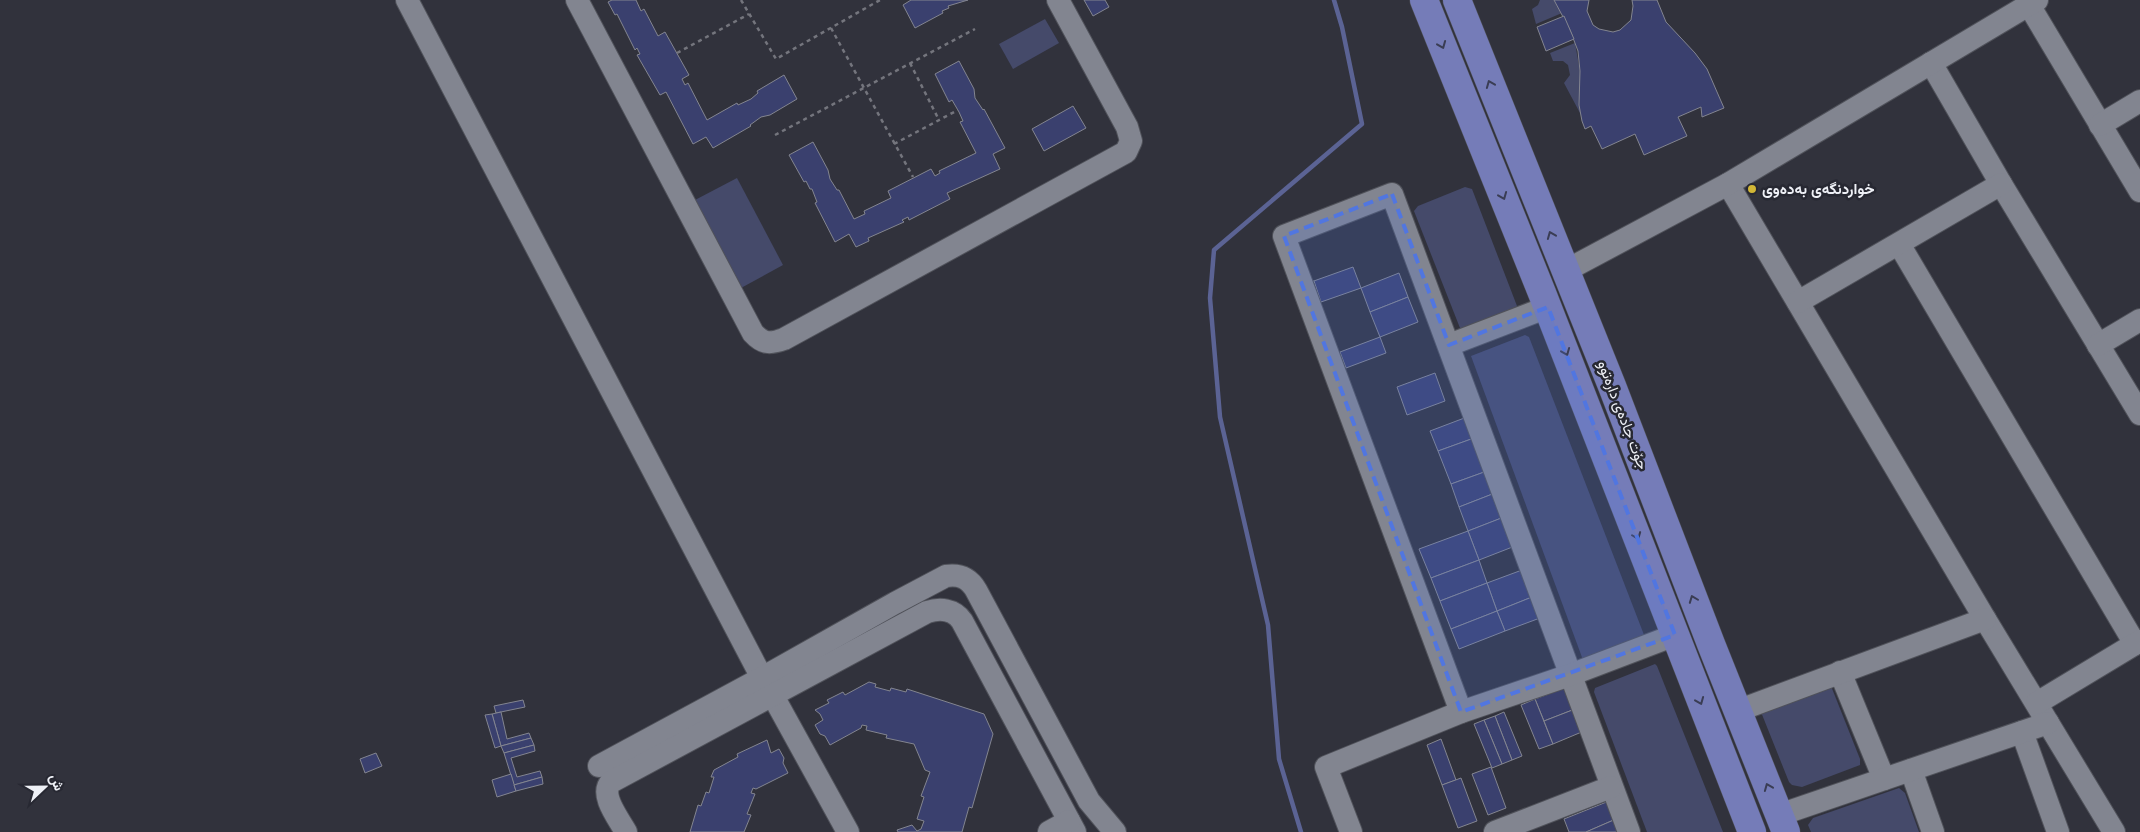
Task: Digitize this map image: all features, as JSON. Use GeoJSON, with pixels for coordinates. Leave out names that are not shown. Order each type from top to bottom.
{"type":"FeatureCollection","features":[{"type":"Feature","properties":{"kind":"main road","name":"جۆت جادەی دارەتوو"},"geometry":{"type":"LineString","coordinates":[[1424,0],[1548,307],[1752,832]]}},
{"type":"Feature","properties":{"kind":"main road","name":"جۆت جادەی دارەتوو"},"geometry":{"type":"LineString","coordinates":[[1457,0],[1782,824]]}},
{"type":"Feature","properties":{"kind":"main road"},"geometry":{"type":"LineString","coordinates":[[1622,498],[1650,487]]}},
{"type":"Feature","properties":{"kind":"street"},"geometry":{"type":"LineString","coordinates":[[406,0],[768,687],[848,832]]}},
{"type":"Feature","properties":{"kind":"street"},"geometry":{"type":"LineString","coordinates":[[577,0],[753,333],[759,340],[768,343],[784,338],[1126,152],[1131,141],[1127,127],[1058,0]]}},
{"type":"Feature","properties":{"kind":"street"},"geometry":{"type":"LineString","coordinates":[[1565,271],[1728,184],[2033,2],[2100,125],[2140,190]]}},
{"type":"Feature","properties":{"kind":"street"},"geometry":{"type":"LineString","coordinates":[[1931,63],[2001,184],[2140,414]]}},
{"type":"Feature","properties":{"kind":"street"},"geometry":{"type":"LineString","coordinates":[[2100,125],[2140,101]]}},
{"type":"Feature","properties":{"kind":"street"},"geometry":{"type":"LineString","coordinates":[[1728,184],[1985,619],[2114,832]]}},
{"type":"Feature","properties":{"kind":"street"},"geometry":{"type":"LineString","coordinates":[[1798,302],[2001,184]]}},
{"type":"Feature","properties":{"kind":"street"},"geometry":{"type":"LineString","coordinates":[[1461,712],[1284,236],[1392,194],[1628,832]]}},
{"type":"Feature","properties":{"kind":"street"},"geometry":{"type":"LineString","coordinates":[[1899,244],[2138,642],[2037,703]]}},
{"type":"Feature","properties":{"kind":"street"},"geometry":{"type":"LineString","coordinates":[[1449,346],[1548,307]]}},
{"type":"Feature","properties":{"kind":"street"},"geometry":{"type":"LineString","coordinates":[[2098,344],[2140,320]]}},
{"type":"Feature","properties":{"kind":"street"},"geometry":{"type":"LineString","coordinates":[[626,832],[607,796],[607,786],[611,782],[768,687],[895,602],[946,576],[960,576],[972,584],[976,590],[1089,802],[1115,832]]}},
{"type":"Feature","properties":{"kind":"street"},"geometry":{"type":"LineString","coordinates":[[599,766],[927,612],[940,609],[955,613],[962,621],[1072,827],[1049,832]]}},
{"type":"Feature","properties":{"kind":"street"},"geometry":{"type":"LineString","coordinates":[[1738,711],[1985,619]]}},
{"type":"Feature","properties":{"kind":"street"},"geometry":{"type":"LineString","coordinates":[[1351,832],[1326,767],[1461,712],[1570,675],[1674,635]]}},
{"type":"Feature","properties":{"kind":"street"},"geometry":{"type":"LineString","coordinates":[[1840,672],[1884,779]]}},
{"type":"Feature","properties":{"kind":"street"},"geometry":{"type":"LineString","coordinates":[[1782,824],[1884,779],[2048,722]]}},
{"type":"Feature","properties":{"kind":"street"},"geometry":{"type":"LineString","coordinates":[[2022,732],[2058,832]]}},
{"type":"Feature","properties":{"kind":"street"},"geometry":{"type":"LineString","coordinates":[[1911,770],[1933,832]]}},
{"type":"Feature","properties":{"kind":"street"},"geometry":{"type":"LineString","coordinates":[[1495,832],[1611,787]]}},
{"type":"Feature","properties":{"kind":"path"},"geometry":{"type":"LineString","coordinates":[[741,0],[776,59],[880,0]]}},
{"type":"Feature","properties":{"kind":"path"},"geometry":{"type":"LineString","coordinates":[[677,53],[749,14]]}},
{"type":"Feature","properties":{"kind":"path"},"geometry":{"type":"LineString","coordinates":[[831,28],[912,178]]}},
{"type":"Feature","properties":{"kind":"path"},"geometry":{"type":"LineString","coordinates":[[775,135],[975,29]]}},
{"type":"Feature","properties":{"kind":"path"},"geometry":{"type":"LineString","coordinates":[[910,63],[939,120]]}},
{"type":"Feature","properties":{"kind":"path"},"geometry":{"type":"LineString","coordinates":[[894,144],[958,110]]}},
{"type":"Feature","properties":{"kind":"highlighted area"},"geometry":{"type":"Polygon","coordinates":[[[1392,194],[1449,345],[1548,307],[1675,635],[1461,712],[1284,236],[1392,194]]]}},
{"type":"Feature","properties":{"kind":"shaded area"},"geometry":{"type":"Polygon","coordinates":[[[1540,0],[1554,0],[1562,13],[1536,24],[1532,9],[1538,5],[1540,0]]]}},
{"type":"Feature","properties":{"kind":"shaded area"},"geometry":{"type":"Polygon","coordinates":[[[1045,19],[1059,43],[1013,69],[999,44],[1045,19]]]}},
{"type":"Feature","properties":{"kind":"shaded area"},"geometry":{"type":"Polygon","coordinates":[[[1575,43],[1580,71],[1580,113],[1564,83],[1570,75],[1568,65],[1563,61],[1553,61],[1550,53],[1575,43]]]}},
{"type":"Feature","properties":{"kind":"shaded area"},"geometry":{"type":"Polygon","coordinates":[[[737,178],[783,265],[741,288],[695,200],[737,178]]]}},
{"type":"Feature","properties":{"kind":"shaded area"},"geometry":{"type":"Polygon","coordinates":[[[1465,187],[1472,189],[1517,306],[1514,311],[1464,331],[1460,328],[1414,211],[1418,206],[1465,187]]]}},
{"type":"Feature","properties":{"kind":"shaded area"},"geometry":{"type":"Polygon","coordinates":[[[1525,335],[1529,337],[1646,640],[1583,660],[1471,356],[1525,335]]]}},
{"type":"Feature","properties":{"kind":"shaded area"},"geometry":{"type":"Polygon","coordinates":[[[1655,664],[1723,832],[1647,832],[1594,692],[1595,688],[1655,664]]]}},
{"type":"Feature","properties":{"kind":"shaded area"},"geometry":{"type":"Polygon","coordinates":[[[1831,686],[1860,759],[1860,765],[1802,787],[1792,785],[1789,782],[1759,707],[1831,686]]]}},
{"type":"Feature","properties":{"kind":"shaded area"},"geometry":{"type":"Polygon","coordinates":[[[1899,788],[1905,793],[1919,832],[1811,832],[1808,825],[1813,818],[1899,788]]]}},
{"type":"Feature","properties":{"kind":"building"},"geometry":{"type":"Polygon","coordinates":[[[612,0],[636,0],[641,11],[644,9],[658,36],[665,32],[689,75],[682,79],[685,85],[688,83],[707,120],[737,103],[738,105],[751,99],[758,93],[757,91],[784,75],[797,99],[770,115],[761,117],[751,126],[713,148],[706,137],[693,144],[666,92],[660,95],[637,55],[640,54],[637,48],[635,50],[617,14],[615,15],[608,2],[612,0]]]}},
{"type":"Feature","properties":{"kind":"building"},"geometry":{"type":"Polygon","coordinates":[[[911,0],[968,0],[948,6],[949,8],[942,11],[943,13],[915,28],[903,5],[911,0]]]}},
{"type":"Feature","properties":{"kind":"building"},"geometry":{"type":"Polygon","coordinates":[[[1084,0],[1105,0],[1109,7],[1093,16],[1084,0]]]}},
{"type":"Feature","properties":{"kind":"building"},"geometry":{"type":"Polygon","coordinates":[[[1554,0],[1589,0],[1587,11],[1593,25],[1599,29],[1613,32],[1620,30],[1631,20],[1632,0],[1657,0],[1666,22],[1707,69],[1724,108],[1702,117],[1701,107],[1678,117],[1687,136],[1644,155],[1635,134],[1602,149],[1591,126],[1585,129],[1582,121],[1579,105],[1580,71],[1578,51],[1570,30],[1554,0]]]}},
{"type":"Feature","properties":{"kind":"building"},"geometry":{"type":"Polygon","coordinates":[[[1564,16],[1574,39],[1546,51],[1537,27],[1564,16]]]}},
{"type":"Feature","properties":{"kind":"building"},"geometry":{"type":"Polygon","coordinates":[[[959,61],[974,89],[975,98],[984,109],[1005,148],[993,154],[1000,169],[947,193],[950,199],[909,220],[908,217],[902,220],[904,222],[868,238],[869,241],[856,247],[849,234],[835,242],[815,203],[817,202],[812,189],[810,189],[806,181],[804,182],[789,155],[813,142],[828,170],[830,179],[837,190],[839,190],[854,219],[865,214],[864,211],[891,198],[888,191],[931,169],[935,176],[940,173],[939,171],[976,153],[960,122],[963,121],[959,112],[952,100],[949,102],[935,74],[959,61]]]}},
{"type":"Feature","properties":{"kind":"building"},"geometry":{"type":"Polygon","coordinates":[[[1073,106],[1086,128],[1044,151],[1032,129],[1073,106]]]}},
{"type":"Feature","properties":{"kind":"building"},"geometry":{"type":"Polygon","coordinates":[[[1353,267],[1361,288],[1321,302],[1314,281],[1311,282],[1353,267]]]}},
{"type":"Feature","properties":{"kind":"building"},"geometry":{"type":"Polygon","coordinates":[[[1399,273],[1408,297],[1370,312],[1361,288],[1399,273]]]}},
{"type":"Feature","properties":{"kind":"building"},"geometry":{"type":"Polygon","coordinates":[[[1408,297],[1418,322],[1380,337],[1370,312],[1408,297]]]}},
{"type":"Feature","properties":{"kind":"building"},"geometry":{"type":"Polygon","coordinates":[[[1380,337],[1386,353],[1346,368],[1340,352],[1380,337]]]}},
{"type":"Feature","properties":{"kind":"building"},"geometry":{"type":"Polygon","coordinates":[[[1435,373],[1445,401],[1407,415],[1397,387],[1435,373]]]}},
{"type":"Feature","properties":{"kind":"building"},"geometry":{"type":"Polygon","coordinates":[[[1467,417],[1474,438],[1438,451],[1430,431],[1467,417]]]}},
{"type":"Feature","properties":{"kind":"building"},"geometry":{"type":"Polygon","coordinates":[[[1474,438],[1487,471],[1451,484],[1438,451],[1474,438]]]}},
{"type":"Feature","properties":{"kind":"building"},"geometry":{"type":"Polygon","coordinates":[[[1487,471],[1495,493],[1459,507],[1451,484],[1487,471]]]}},
{"type":"Feature","properties":{"kind":"building"},"geometry":{"type":"Polygon","coordinates":[[[1495,493],[1504,517],[1468,531],[1459,507],[1495,493]]]}},
{"type":"Feature","properties":{"kind":"building"},"geometry":{"type":"Polygon","coordinates":[[[1504,517],[1515,546],[1479,560],[1468,531],[1504,517]]]}},
{"type":"Feature","properties":{"kind":"building"},"geometry":{"type":"Polygon","coordinates":[[[1468,531],[1479,560],[1431,578],[1419,549],[1468,531]]]}},
{"type":"Feature","properties":{"kind":"building"},"geometry":{"type":"Polygon","coordinates":[[[1479,560],[1487,583],[1440,601],[1431,578],[1479,560]]]}},
{"type":"Feature","properties":{"kind":"building"},"geometry":{"type":"Polygon","coordinates":[[[1522,570],[1532,597],[1497,611],[1487,583],[1522,570]]]}},
{"type":"Feature","properties":{"kind":"building"},"geometry":{"type":"Polygon","coordinates":[[[1487,583],[1497,611],[1451,629],[1440,601],[1487,583]]]}},
{"type":"Feature","properties":{"kind":"building"},"geometry":{"type":"Polygon","coordinates":[[[1532,597],[1540,618],[1505,631],[1497,611],[1532,597]]]}},
{"type":"Feature","properties":{"kind":"building"},"geometry":{"type":"Polygon","coordinates":[[[1497,611],[1505,631],[1459,649],[1451,629],[1497,611]]]}},
{"type":"Feature","properties":{"kind":"building"},"geometry":{"type":"Polygon","coordinates":[[[869,682],[876,684],[875,687],[890,691],[891,688],[906,692],[907,689],[984,714],[993,734],[972,808],[969,807],[962,832],[898,832],[897,830],[912,825],[917,831],[921,829],[924,821],[917,819],[924,797],[921,796],[930,772],[925,770],[914,744],[886,738],[887,735],[866,730],[867,726],[862,725],[861,728],[830,745],[825,736],[820,734],[815,725],[823,720],[815,710],[829,703],[827,700],[843,692],[845,695],[869,682]]]}},
{"type":"Feature","properties":{"kind":"building"},"geometry":{"type":"Polygon","coordinates":[[[1567,687],[1575,709],[1544,721],[1535,699],[1567,687]]]}},
{"type":"Feature","properties":{"kind":"building"},"geometry":{"type":"Polygon","coordinates":[[[1535,699],[1553,744],[1539,749],[1521,705],[1535,699]]]}},
{"type":"Feature","properties":{"kind":"building"},"geometry":{"type":"Polygon","coordinates":[[[523,700],[525,707],[496,713],[494,706],[523,700]]]}},
{"type":"Feature","properties":{"kind":"building"},"geometry":{"type":"Polygon","coordinates":[[[1575,709],[1584,731],[1553,744],[1544,721],[1575,709]]]}},
{"type":"Feature","properties":{"kind":"building"},"geometry":{"type":"Polygon","coordinates":[[[501,712],[507,739],[529,733],[531,738],[501,746],[492,714],[501,712]]]}},
{"type":"Feature","properties":{"kind":"building"},"geometry":{"type":"Polygon","coordinates":[[[1504,712],[1522,756],[1512,760],[1495,716],[1504,712]]]}},
{"type":"Feature","properties":{"kind":"building"},"geometry":{"type":"Polygon","coordinates":[[[492,714],[501,746],[495,748],[485,715],[492,714]]]}},
{"type":"Feature","properties":{"kind":"building"},"geometry":{"type":"Polygon","coordinates":[[[1495,716],[1512,760],[1502,764],[1484,720],[1495,716]]]}},
{"type":"Feature","properties":{"kind":"building"},"geometry":{"type":"Polygon","coordinates":[[[1484,720],[1502,764],[1492,768],[1474,724],[1484,720]]]}},
{"type":"Feature","properties":{"kind":"building"},"geometry":{"type":"Polygon","coordinates":[[[531,738],[534,745],[504,753],[501,746],[531,738]]]}},
{"type":"Feature","properties":{"kind":"building"},"geometry":{"type":"Polygon","coordinates":[[[1441,739],[1456,780],[1442,785],[1427,745],[1441,739]]]}},
{"type":"Feature","properties":{"kind":"building"},"geometry":{"type":"Polygon","coordinates":[[[767,740],[771,753],[779,749],[784,758],[783,763],[788,773],[756,789],[753,788],[751,793],[755,794],[747,814],[751,815],[744,832],[690,832],[698,805],[701,806],[706,792],[709,793],[714,770],[738,757],[737,754],[767,740]]]}},
{"type":"Feature","properties":{"kind":"building"},"geometry":{"type":"Polygon","coordinates":[[[534,745],[535,751],[511,758],[517,777],[540,771],[542,777],[514,785],[504,753],[534,745]]]}},
{"type":"Feature","properties":{"kind":"building"},"geometry":{"type":"Polygon","coordinates":[[[376,753],[382,766],[365,773],[360,759],[376,753]]]}},
{"type":"Feature","properties":{"kind":"building"},"geometry":{"type":"Polygon","coordinates":[[[1491,767],[1506,808],[1488,815],[1472,774],[1491,767]]]}},
{"type":"Feature","properties":{"kind":"building"},"geometry":{"type":"Polygon","coordinates":[[[511,774],[516,791],[497,797],[492,780],[511,774]]]}},
{"type":"Feature","properties":{"kind":"building"},"geometry":{"type":"Polygon","coordinates":[[[542,777],[543,784],[516,791],[514,785],[542,777]]]}},
{"type":"Feature","properties":{"kind":"building"},"geometry":{"type":"Polygon","coordinates":[[[1461,778],[1477,821],[1458,828],[1442,785],[1461,778]]]}},
{"type":"Feature","properties":{"kind":"building"},"geometry":{"type":"Polygon","coordinates":[[[1609,801],[1616,819],[1586,832],[1569,832],[1564,819],[1609,801]]]}},
{"type":"Feature","properties":{"kind":"building"},"geometry":{"type":"Polygon","coordinates":[[[1616,819],[1621,832],[1586,832],[1616,819]]]}},
{"type":"Feature","properties":{"kind":"waterway"},"geometry":{"type":"LineString","coordinates":[[1301,832],[1279,759],[1268,625],[1220,417],[1210,298],[1214,250],[1362,124],[1342,27],[1334,0]]}},
{"type":"Feature","properties":{"kind":"place","name":"خواردنگەی بەدەوی"},"geometry":{"type":"Point","coordinates":[1752,189]}}]}
